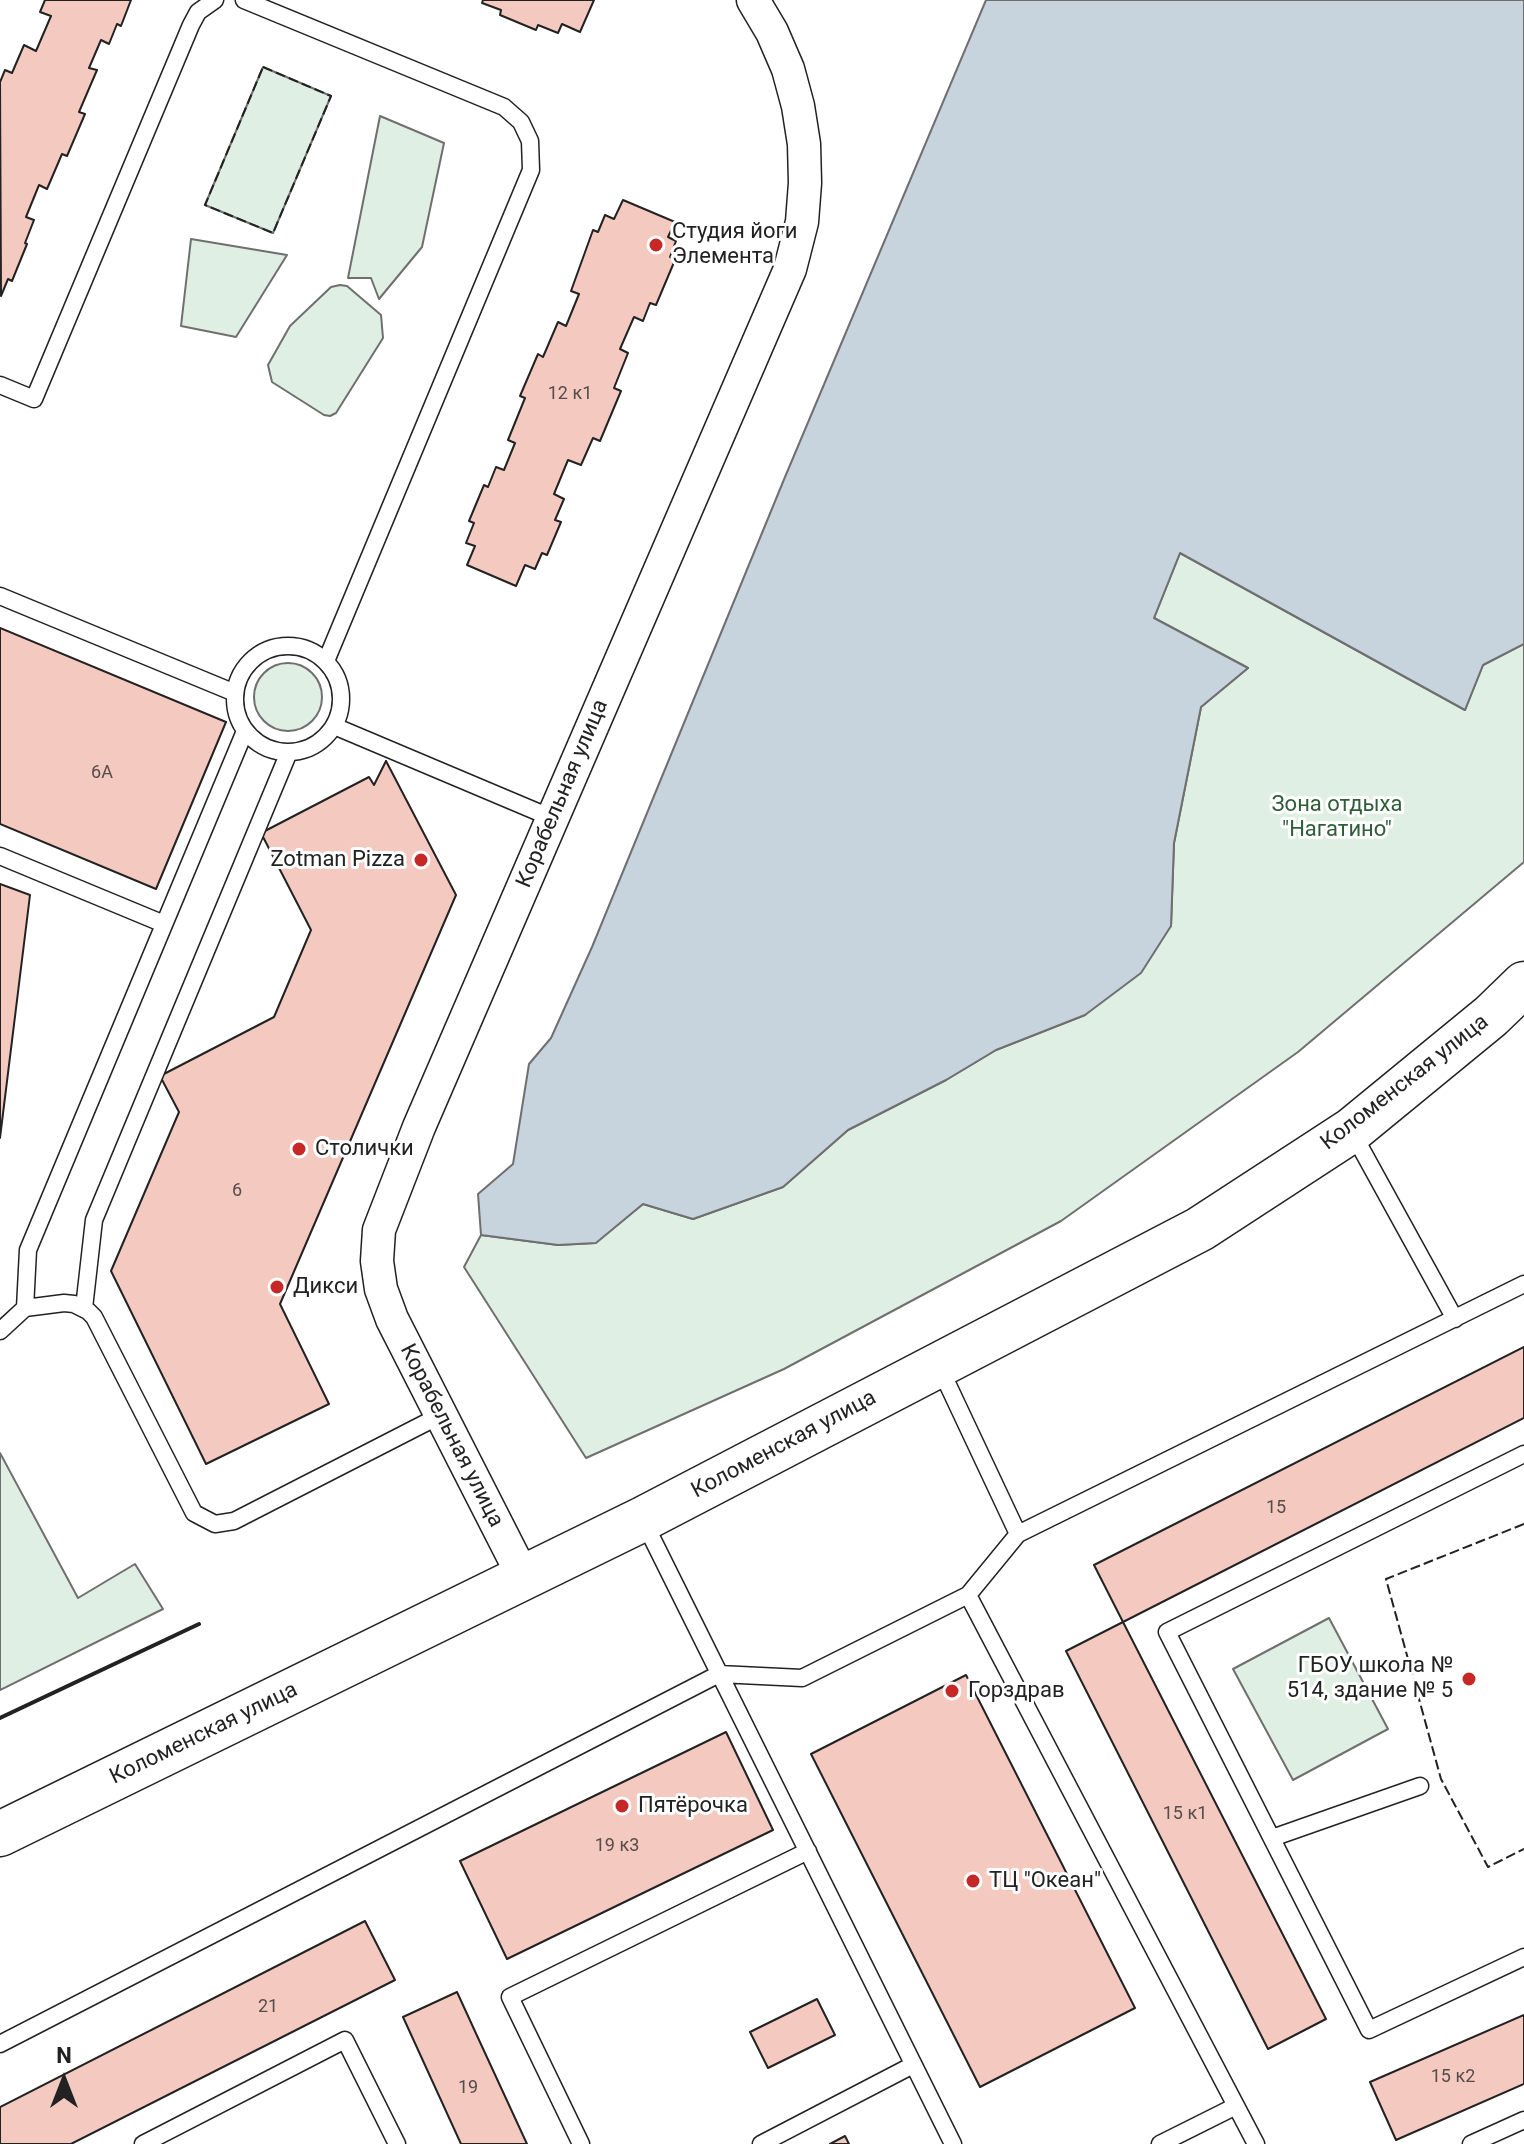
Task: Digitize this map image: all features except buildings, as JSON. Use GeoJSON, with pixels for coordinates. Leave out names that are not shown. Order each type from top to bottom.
{"type":"FeatureCollection","features":[{"type":"Feature","properties":{"kind":"street","name":"Корабельная улица"},"geometry":{"type":"LineString","coordinates":[[523,1576],[392,1319],[381,1289],[377,1261],[379,1230],[419,1127],[790,269],[797,245],[805,183],[804,144],[788,69],[772,32],[753,0]]}},
{"type":"Feature","properties":{"kind":"street","name":"Коломенская улица"},"geometry":{"type":"LineString","coordinates":[[0,1834],[643,1519],[1200,1229],[1352,1130],[1491,1016],[1524,984]]}},
{"type":"Feature","properties":{"kind":"lane"},"geometry":{"type":"LineString","coordinates":[[0,385],[34,399],[191,25],[198,12],[215,0]]}},
{"type":"Feature","properties":{"kind":"lane"},"geometry":{"type":"LineString","coordinates":[[244,0],[504,107],[521,122],[530,141],[531,170],[326,661]]}},
{"type":"Feature","properties":{"kind":"lane"},"geometry":{"type":"LineString","coordinates":[[0,596],[235,693]]}},
{"type":"Feature","properties":{"kind":"lane"},"geometry":{"type":"LineString","coordinates":[[278,646],[303,649],[326,661],[340,690],[340,711],[334,726],[315,745],[289,752],[264,747],[245,731],[236,714],[235,693],[239,677],[248,663],[262,652],[278,646]]}},
{"type":"Feature","properties":{"kind":"lane"},"geometry":{"type":"LineString","coordinates":[[334,726],[552,818]]}},
{"type":"Feature","properties":{"kind":"lane"},"geometry":{"type":"LineString","coordinates":[[25,1308],[28,1250],[245,731]]}},
{"type":"Feature","properties":{"kind":"lane"},"geometry":{"type":"LineString","coordinates":[[84,1308],[90,1234],[97,1212],[289,752]]}},
{"type":"Feature","properties":{"kind":"lane"},"geometry":{"type":"LineString","coordinates":[[0,856],[164,924]]}},
{"type":"Feature","properties":{"kind":"lane"},"geometry":{"type":"LineString","coordinates":[[1352,1130],[1455,1319]]}},
{"type":"Feature","properties":{"kind":"lane"},"geometry":{"type":"LineString","coordinates":[[0,2044],[719,1674],[802,1678],[968,1595],[1018,1534],[1524,1284]]}},
{"type":"Feature","properties":{"kind":"lane"},"geometry":{"type":"LineString","coordinates":[[0,1331],[25,1308],[64,1303],[84,1308],[94,1317],[194,1513],[215,1524],[234,1521],[441,1415]]}},
{"type":"Feature","properties":{"kind":"lane"},"geometry":{"type":"LineString","coordinates":[[938,1365],[1018,1534]]}},
{"type":"Feature","properties":{"kind":"lane"},"geometry":{"type":"LineString","coordinates":[[1524,1454],[1167,1632],[1369,2030],[1524,1957]]}},
{"type":"Feature","properties":{"kind":"lane"},"geometry":{"type":"LineString","coordinates":[[643,1519],[953,2144]]}},
{"type":"Feature","properties":{"kind":"lane"},"geometry":{"type":"LineString","coordinates":[[968,1595],[1256,2144]]}},
{"type":"Feature","properties":{"kind":"lane"},"geometry":{"type":"LineString","coordinates":[[1272,1838],[1420,1786]]}},
{"type":"Feature","properties":{"kind":"lane"},"geometry":{"type":"LineString","coordinates":[[581,2144],[510,1997],[808,1851]]}},
{"type":"Feature","properties":{"kind":"lane"},"geometry":{"type":"LineString","coordinates":[[143,2144],[345,2040],[397,2144]]}},
{"type":"Feature","properties":{"kind":"lane"},"geometry":{"type":"LineString","coordinates":[[761,2144],[913,2065]]}},
{"type":"Feature","properties":{"kind":"lane"},"geometry":{"type":"LineString","coordinates":[[1160,2144],[1236,2106]]}},
{"type":"Feature","properties":{"kind":"lane"},"geometry":{"type":"LineString","coordinates":[[1471,2144],[1524,2120]]}},
{"type":"Feature","properties":{"kind":"green space"},"geometry":{"type":"Polygon","coordinates":[[[263,67],[331,96],[273,233],[205,205],[263,67]]]}},
{"type":"Feature","properties":{"kind":"green space"},"geometry":{"type":"Polygon","coordinates":[[[380,116],[444,143],[422,247],[379,299],[371,278],[348,278],[380,116]]]}},
{"type":"Feature","properties":{"kind":"green space"},"geometry":{"type":"Polygon","coordinates":[[[191,239],[287,255],[236,337],[181,326],[191,239]]]}},
{"type":"Feature","properties":{"kind":"green space"},"geometry":{"type":"Polygon","coordinates":[[[347,286],[381,315],[383,338],[336,413],[330,416],[272,382],[268,365],[290,326],[331,287],[347,286]]]}},
{"type":"Feature","properties":{"kind":"green space","name":"Зона отдыха \"Нагатино\""},"geometry":{"type":"Polygon","coordinates":[[[1180,553],[1465,710],[1483,665],[1524,644],[1524,862],[1298,1052],[1061,1221],[784,1369],[586,1458],[464,1267],[481,1235],[558,1245],[595,1243],[643,1204],[693,1219],[783,1187],[848,1130],[946,1080],[996,1050],[1085,1015],[1171,926],[1174,843],[1201,707],[1248,668],[1154,618],[1180,553]]]}},
{"type":"Feature","properties":{"kind":"green space"},"geometry":{"type":"Polygon","coordinates":[[[281,663],[295,663],[307,668],[317,678],[322,697],[317,716],[307,726],[295,731],[281,731],[269,726],[259,716],[254,704],[254,690],[259,678],[269,668],[281,663]]]}},
{"type":"Feature","properties":{"kind":"green space"},"geometry":{"type":"Polygon","coordinates":[[[0,1453],[78,1598],[135,1564],[163,1609],[0,1690],[0,1453]]]}},
{"type":"Feature","properties":{"kind":"green space"},"geometry":{"type":"Polygon","coordinates":[[[1329,1618],[1388,1729],[1293,1780],[1233,1669],[1329,1618]]]}},
{"type":"Feature","properties":{"kind":"shaded area"},"geometry":{"type":"Polygon","coordinates":[[[986,0],[1524,0],[1524,644],[1483,665],[1465,710],[1180,553],[1154,618],[1248,668],[1201,707],[1174,843],[1171,926],[1141,973],[1085,1015],[996,1050],[946,1080],[848,1130],[783,1187],[693,1219],[643,1204],[596,1243],[558,1245],[481,1235],[478,1194],[513,1164],[529,1064],[551,1038],[592,947],[986,0]]]}},
{"type":"Feature","properties":{"kind":"fence"},"geometry":{"type":"LineString","coordinates":[[263,67],[331,96],[273,233],[205,205],[263,67]]}},
{"type":"Feature","properties":{"kind":"fence"},"geometry":{"type":"LineString","coordinates":[[1524,1524],[1386,1579],[1441,1779],[1488,1867],[1524,1849]]}},
{"type":"Feature","properties":{"kind":"wall"},"geometry":{"type":"LineString","coordinates":[[0,1718],[199,1624]]}},
{"type":"Feature","properties":{"kind":"place","name":"Студия йоги Элемента"},"geometry":{"type":"Point","coordinates":[656,245]}},
{"type":"Feature","properties":{"kind":"place","name":"Zotman Pizza"},"geometry":{"type":"Point","coordinates":[421,860]}},
{"type":"Feature","properties":{"kind":"place","name":"Столички"},"geometry":{"type":"Point","coordinates":[299,1149]}},
{"type":"Feature","properties":{"kind":"place","name":"Дикси"},"geometry":{"type":"Point","coordinates":[277,1287]}},
{"type":"Feature","properties":{"kind":"place","name":"ГБОУ школа № 514, здание № 5"},"geometry":{"type":"Point","coordinates":[1469,1679]}},
{"type":"Feature","properties":{"kind":"place","name":"Горздрав"},"geometry":{"type":"Point","coordinates":[952,1691]}},
{"type":"Feature","properties":{"kind":"place","name":"Пятёрочка"},"geometry":{"type":"Point","coordinates":[622,1806]}},
{"type":"Feature","properties":{"kind":"place","name":"ТЦ \"Океан\""},"geometry":{"type":"Point","coordinates":[973,1881]}}]}
